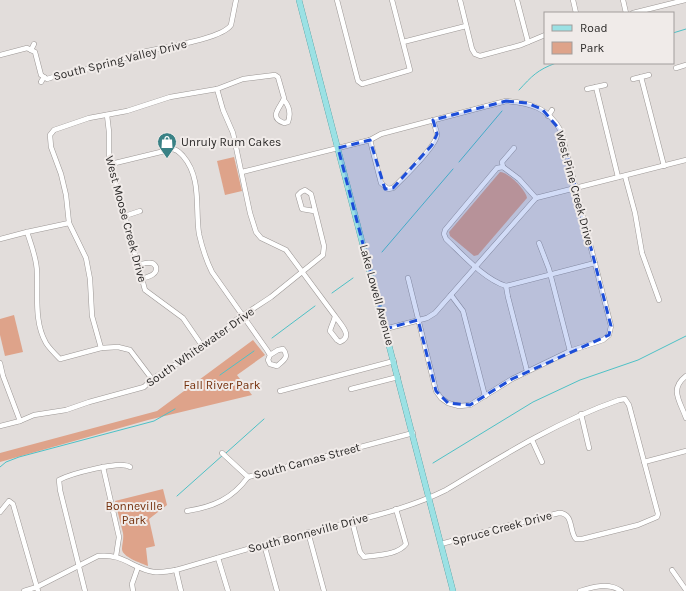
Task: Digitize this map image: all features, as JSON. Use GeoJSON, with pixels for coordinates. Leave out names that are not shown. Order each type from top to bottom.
{"type":"FeatureCollection","features":[{"type":"Feature","properties":{"kind":"main road","name":"Lake Lowell Avenue"},"geometry":{"type":"LineString","coordinates":[[299,0],[453,591]]}},
{"type":"Feature","properties":{"kind":"street","name":"South Spring Valley Drive"},"geometry":{"type":"LineString","coordinates":[[31,50],[35,52],[41,75],[47,79],[60,74],[100,66],[140,52],[171,47],[220,34],[231,25],[236,0]]}},
{"type":"Feature","properties":{"kind":"street"},"geometry":{"type":"LineString","coordinates":[[337,0],[358,81],[362,84],[410,70],[392,0]]}},
{"type":"Feature","properties":{"kind":"street"},"geometry":{"type":"LineString","coordinates":[[460,0],[472,49],[480,56],[521,45],[544,35]]}},
{"type":"Feature","properties":{"kind":"street"},"geometry":{"type":"LineString","coordinates":[[516,0],[528,42]]}},
{"type":"Feature","properties":{"kind":"street"},"geometry":{"type":"LineString","coordinates":[[572,0],[576,12]]}},
{"type":"Feature","properties":{"kind":"street"},"geometry":{"type":"LineString","coordinates":[[623,0],[626,12]]}},
{"type":"Feature","properties":{"kind":"street"},"geometry":{"type":"LineString","coordinates":[[636,12],[674,1],[685,0]]}},
{"type":"Feature","properties":{"kind":"street"},"geometry":{"type":"LineString","coordinates":[[404,42],[466,26]]}},
{"type":"Feature","properties":{"kind":"street"},"geometry":{"type":"LineString","coordinates":[[0,55],[28,48],[31,50],[34,44]]}},
{"type":"Feature","properties":{"kind":"street"},"geometry":{"type":"LineString","coordinates":[[676,68],[686,66]]}},
{"type":"Feature","properties":{"kind":"street"},"geometry":{"type":"LineString","coordinates":[[632,79],[649,74]]}},
{"type":"Feature","properties":{"kind":"street"},"geometry":{"type":"LineString","coordinates":[[101,348],[92,316],[90,280],[86,258],[69,223],[66,195],[61,174],[51,147],[50,135],[54,130],[89,118],[126,111],[170,97],[217,89],[243,79],[275,75],[278,77],[284,100],[290,113],[288,122],[284,123],[279,121],[276,111],[284,100]]}},
{"type":"Feature","properties":{"kind":"street"},"geometry":{"type":"LineString","coordinates":[[41,82],[44,77]]}},
{"type":"Feature","properties":{"kind":"street"},"geometry":{"type":"LineString","coordinates":[[641,77],[664,166]]}},
{"type":"Feature","properties":{"kind":"street"},"geometry":{"type":"LineString","coordinates":[[587,89],[605,85]]}},
{"type":"Feature","properties":{"kind":"street"},"geometry":{"type":"LineString","coordinates":[[596,87],[618,177]]}},
{"type":"Feature","properties":{"kind":"street"},"geometry":{"type":"LineString","coordinates":[[217,89],[223,110],[233,133],[250,213],[256,232],[261,238],[286,250],[303,272],[346,331],[347,336],[340,342],[336,340],[330,331],[330,327],[334,322],[335,316]]}},
{"type":"Feature","properties":{"kind":"street","name":"West Pine Creek Drive"},"geometry":{"type":"LineString","coordinates":[[242,172],[370,140],[381,134],[506,101],[527,103],[542,109],[558,125],[561,131],[611,326],[609,335],[603,340],[570,351]]}},
{"type":"Feature","properties":{"kind":"street"},"geometry":{"type":"LineString","coordinates":[[548,116],[552,110]]}},
{"type":"Feature","properties":{"kind":"street","name":"West Moose Creek Drive"},"geometry":{"type":"LineString","coordinates":[[107,115],[109,132],[108,149],[111,164],[145,290],[183,318],[203,347]]}},
{"type":"Feature","properties":{"kind":"street"},"geometry":{"type":"LineString","coordinates":[[370,140],[381,183],[388,189],[393,188],[428,151],[435,140],[437,134],[433,120]]}},
{"type":"Feature","properties":{"kind":"street"},"geometry":{"type":"LineString","coordinates":[[514,148],[502,162],[503,167],[519,180],[536,198]]}},
{"type":"Feature","properties":{"kind":"street"},"geometry":{"type":"LineString","coordinates":[[111,164],[173,149],[177,150],[182,155],[189,164],[195,183],[198,205],[199,233],[206,258],[212,272],[270,355]]}},
{"type":"Feature","properties":{"kind":"street"},"geometry":{"type":"LineString","coordinates":[[385,328],[427,318],[435,313],[536,198],[686,160]]}},
{"type":"Feature","properties":{"kind":"street"},"geometry":{"type":"LineString","coordinates":[[503,167],[497,168],[445,230],[444,234],[446,239],[498,284],[506,286],[595,263]]}},
{"type":"Feature","properties":{"kind":"street"},"geometry":{"type":"LineString","coordinates":[[626,176],[642,253],[659,300]]}},
{"type":"Feature","properties":{"kind":"street"},"geometry":{"type":"LineString","coordinates":[[305,190],[310,194],[314,210],[302,209],[298,195],[301,192],[305,190]]}},
{"type":"Feature","properties":{"kind":"street","name":"South Whitewater Drive"},"geometry":{"type":"LineString","coordinates":[[0,426],[20,421],[34,415],[66,410],[144,387],[152,379],[203,347],[242,316],[271,297],[323,255],[324,246],[314,210]]}},
{"type":"Feature","properties":{"kind":"street"},"geometry":{"type":"LineString","coordinates":[[125,216],[140,211]]}},
{"type":"Feature","properties":{"kind":"street"},"geometry":{"type":"LineString","coordinates":[[0,239],[69,223]]}},
{"type":"Feature","properties":{"kind":"street"},"geometry":{"type":"LineString","coordinates":[[26,232],[31,243],[37,272],[39,322],[46,343],[60,359],[101,348],[118,347],[130,350],[152,379]]}},
{"type":"Feature","properties":{"kind":"street"},"geometry":{"type":"LineString","coordinates":[[408,278],[432,380],[436,391],[441,398],[448,403],[458,406],[470,405],[512,379],[570,351],[550,275],[539,243]]}},
{"type":"Feature","properties":{"kind":"street"},"geometry":{"type":"LineString","coordinates":[[138,265],[152,263],[156,268],[154,274],[141,279]]}},
{"type":"Feature","properties":{"kind":"street"},"geometry":{"type":"LineString","coordinates":[[506,286],[527,371]]}},
{"type":"Feature","properties":{"kind":"street"},"geometry":{"type":"LineString","coordinates":[[450,295],[463,311],[485,396]]}},
{"type":"Feature","properties":{"kind":"street"},"geometry":{"type":"LineString","coordinates":[[280,391],[394,361]]}},
{"type":"Feature","properties":{"kind":"street"},"geometry":{"type":"LineString","coordinates":[[0,363],[3,376],[20,421]]}},
{"type":"Feature","properties":{"kind":"street"},"geometry":{"type":"LineString","coordinates":[[686,376],[679,381],[677,390],[686,418]]}},
{"type":"Feature","properties":{"kind":"street"},"geometry":{"type":"LineString","coordinates":[[351,389],[398,377]]}},
{"type":"Feature","properties":{"kind":"street","name":"South Bonneville Drive"},"geometry":{"type":"LineString","coordinates":[[24,591],[37,589],[98,556],[116,556],[138,567],[156,573],[176,570],[308,532],[396,510],[430,498],[446,490],[547,431],[581,414],[625,399],[630,405],[644,462]]}},
{"type":"Feature","properties":{"kind":"street"},"geometry":{"type":"LineString","coordinates":[[581,414],[589,448]]}},
{"type":"Feature","properties":{"kind":"street","name":"South Camas Street"},"geometry":{"type":"LineString","coordinates":[[187,511],[216,504],[228,498],[241,487],[248,477],[412,433]]}},
{"type":"Feature","properties":{"kind":"street"},"geometry":{"type":"LineString","coordinates":[[532,440],[542,462]]}},
{"type":"Feature","properties":{"kind":"street"},"geometry":{"type":"LineString","coordinates":[[644,462],[686,451]]}},
{"type":"Feature","properties":{"kind":"street"},"geometry":{"type":"LineString","coordinates":[[222,453],[248,477]]}},
{"type":"Feature","properties":{"kind":"street","name":"Spruce Creek Drive"},"geometry":{"type":"LineString","coordinates":[[441,544],[560,513],[568,516],[574,537],[576,539],[582,539],[638,526],[657,517],[658,514],[644,462]]}},
{"type":"Feature","properties":{"kind":"street"},"geometry":{"type":"LineString","coordinates":[[85,591],[60,490],[59,480],[71,475],[118,464],[126,464],[130,467]]}},
{"type":"Feature","properties":{"kind":"street"},"geometry":{"type":"LineString","coordinates":[[103,468],[119,537],[116,556]]}},
{"type":"Feature","properties":{"kind":"street"},"geometry":{"type":"LineString","coordinates":[[0,512],[9,501],[13,504],[37,589]]}},
{"type":"Feature","properties":{"kind":"street"},"geometry":{"type":"LineString","coordinates":[[352,521],[360,552],[364,557],[396,551],[403,548],[406,544],[396,510]]}},
{"type":"Feature","properties":{"kind":"street"},"geometry":{"type":"LineString","coordinates":[[308,532],[324,591]]}},
{"type":"Feature","properties":{"kind":"street"},"geometry":{"type":"LineString","coordinates":[[264,544],[277,591]]}},
{"type":"Feature","properties":{"kind":"street"},"geometry":{"type":"LineString","coordinates":[[218,558],[228,591]]}},
{"type":"Feature","properties":{"kind":"street"},"geometry":{"type":"LineString","coordinates":[[133,591],[132,584],[138,567]]}},
{"type":"Feature","properties":{"kind":"street"},"geometry":{"type":"LineString","coordinates":[[176,570],[181,591]]}},
{"type":"Feature","properties":{"kind":"street"},"geometry":{"type":"LineString","coordinates":[[672,570],[686,590]]}},
{"type":"Feature","properties":{"kind":"street"},"geometry":{"type":"LineString","coordinates":[[580,591],[600,586],[613,586],[621,591]]}},
{"type":"Feature","properties":{"kind":"highlighted area"},"geometry":{"type":"Polygon","coordinates":[[[506,101],[527,103],[542,109],[561,131],[611,326],[609,335],[512,379],[470,405],[448,403],[436,391],[418,320],[385,329],[338,148],[370,140],[385,189],[393,188],[432,145],[437,134],[433,120],[506,101]]]}},
{"type":"Feature","properties":{"kind":"green space"},"geometry":{"type":"Polygon","coordinates":[[[234,157],[242,191],[225,195],[217,161],[234,157]]]}},
{"type":"Feature","properties":{"kind":"green space"},"geometry":{"type":"Polygon","coordinates":[[[500,172],[516,182],[527,198],[478,255],[474,256],[450,236],[449,232],[500,172]]]}},
{"type":"Feature","properties":{"kind":"green space"},"geometry":{"type":"Polygon","coordinates":[[[14,315],[23,352],[5,356],[0,335],[0,319],[14,315]]]}},
{"type":"Feature","properties":{"kind":"green space","name":"Fall River Park"},"geometry":{"type":"Polygon","coordinates":[[[253,340],[265,355],[237,375],[252,395],[148,420],[0,462],[0,453],[157,411],[253,340]]]}},
{"type":"Feature","properties":{"kind":"green space","name":"Bonneville Park"},"geometry":{"type":"Polygon","coordinates":[[[163,489],[167,505],[149,519],[155,546],[146,548],[148,566],[132,559],[123,552],[123,533],[115,501],[163,489]]]}},
{"type":"Feature","properties":{"kind":"waterway"},"geometry":{"type":"LineString","coordinates":[[674,33],[686,29]]}},
{"type":"Feature","properties":{"kind":"waterway"},"geometry":{"type":"LineString","coordinates":[[519,90],[535,74],[554,64]]}},
{"type":"Feature","properties":{"kind":"waterway"},"geometry":{"type":"LineString","coordinates":[[459,162],[502,111]]}},
{"type":"Feature","properties":{"kind":"waterway"},"geometry":{"type":"LineString","coordinates":[[382,252],[453,169]]}},
{"type":"Feature","properties":{"kind":"waterway"},"geometry":{"type":"LineString","coordinates":[[332,293],[353,278]]}},
{"type":"Feature","properties":{"kind":"waterway"},"geometry":{"type":"LineString","coordinates":[[272,338],[315,306]]}},
{"type":"Feature","properties":{"kind":"waterway"},"geometry":{"type":"LineString","coordinates":[[433,463],[533,402],[580,380],[638,360],[686,336]]}},
{"type":"Feature","properties":{"kind":"waterway"},"geometry":{"type":"LineString","coordinates":[[220,375],[254,351]]}},
{"type":"Feature","properties":{"kind":"waterway"},"geometry":{"type":"LineString","coordinates":[[0,467],[6,462],[19,457],[154,421],[175,409]]}},
{"type":"Feature","properties":{"kind":"waterway"},"geometry":{"type":"LineString","coordinates":[[226,453],[264,419]]}},
{"type":"Feature","properties":{"kind":"waterway"},"geometry":{"type":"LineString","coordinates":[[177,496],[223,455]]}},
{"type":"Feature","properties":{"kind":"place","name":"Unruly Rum Cakes"},"geometry":{"type":"Point","coordinates":[167,159]}}]}
